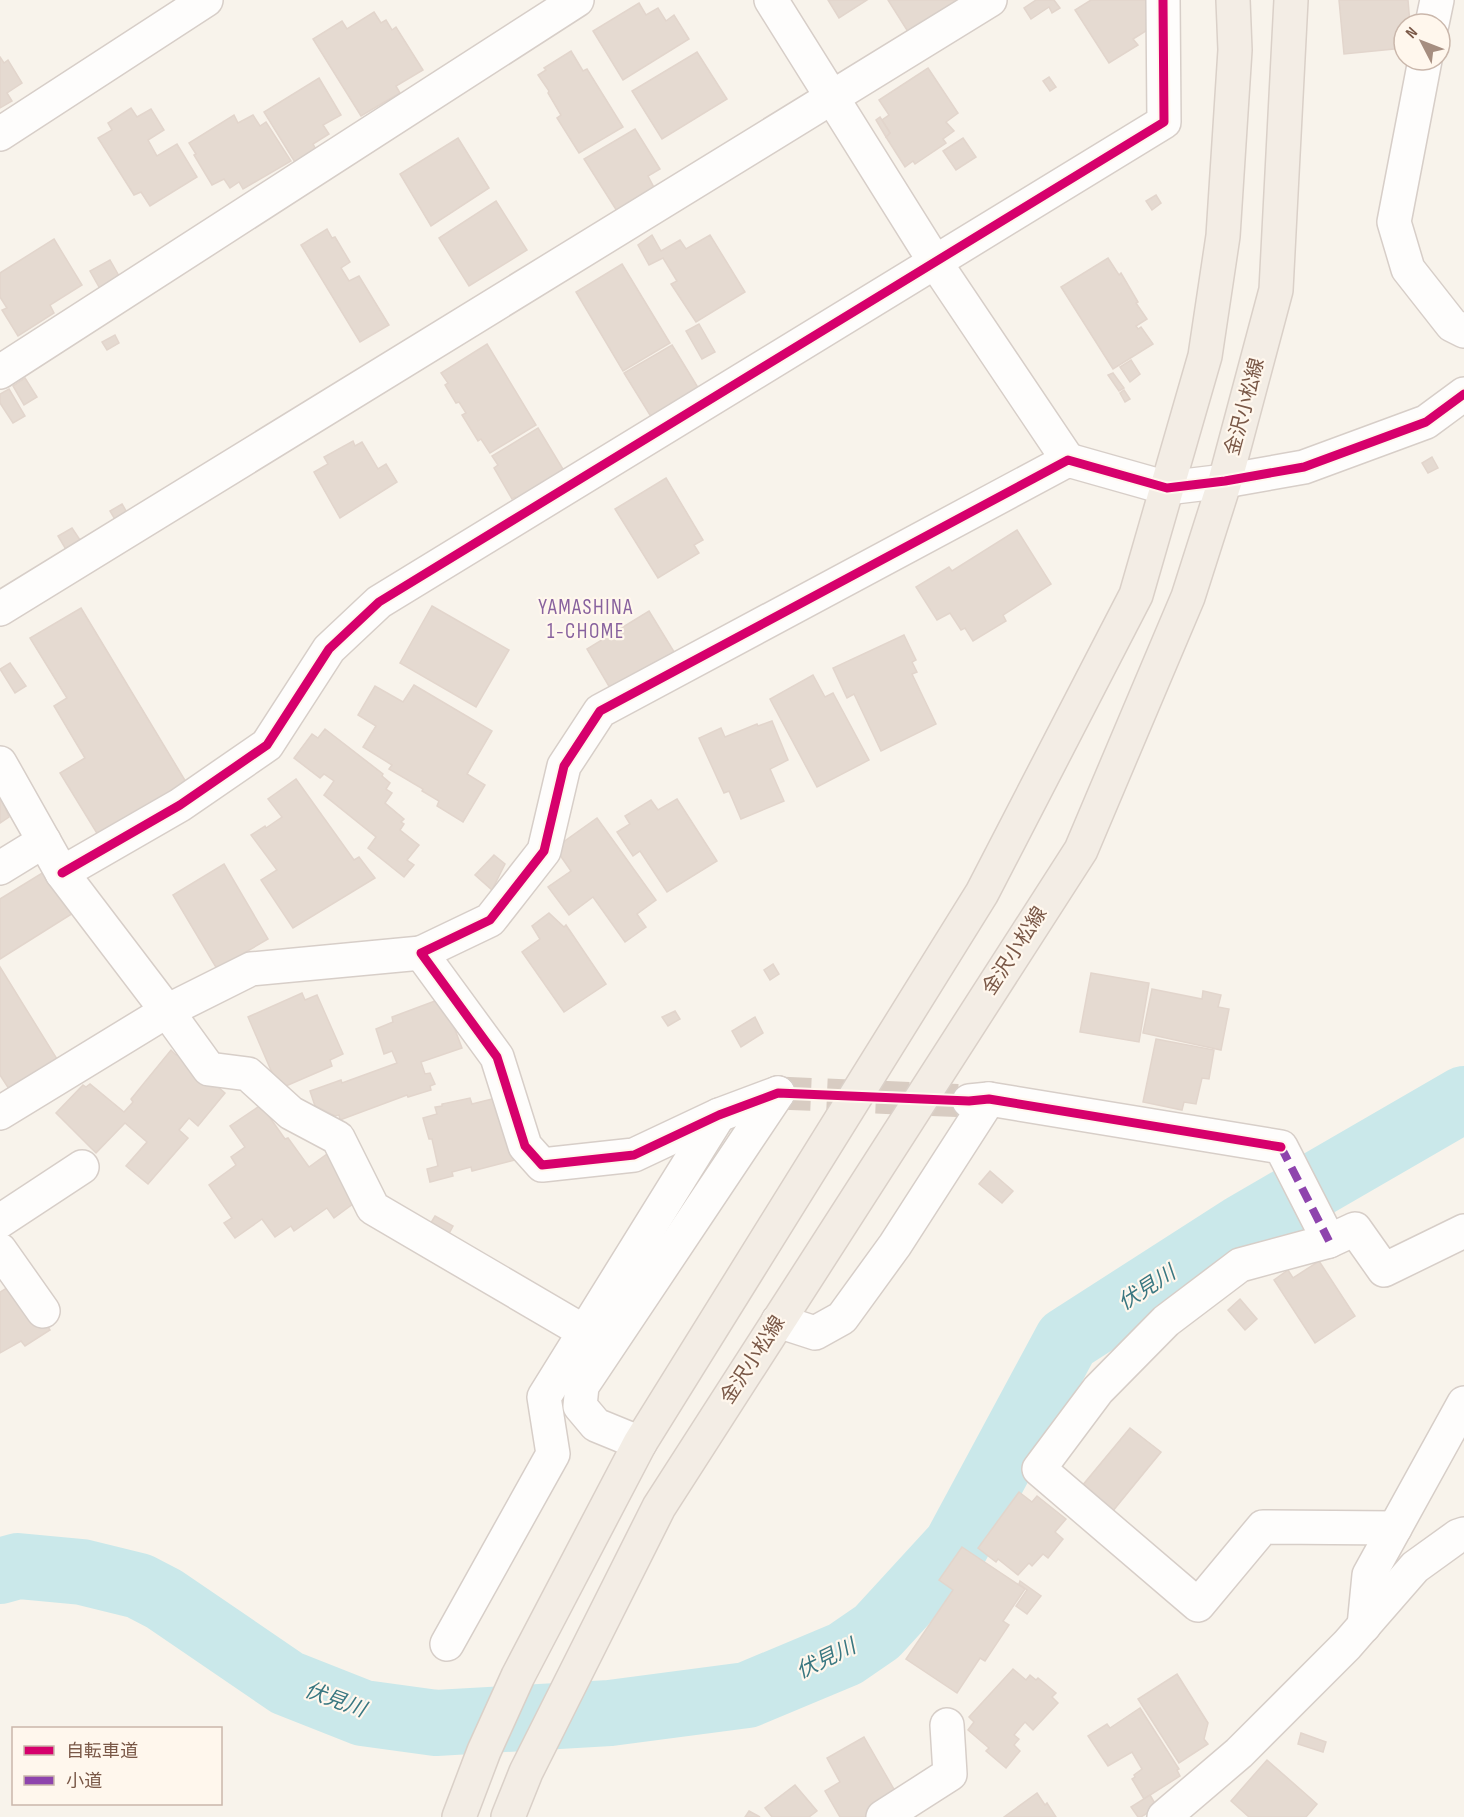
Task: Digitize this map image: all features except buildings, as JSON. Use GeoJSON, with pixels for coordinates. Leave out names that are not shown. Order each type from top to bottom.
{"type":"FeatureCollection","features":[{"type":"Feature","properties":{"kind":"main road"},"geometry":{"type":"LineString","coordinates":[[459,1817],[484,1751],[518,1677],[640,1443],[982,893],[1136,595],[1205,356],[1223,236],[1235,50],[1233,0]]}},
{"type":"Feature","properties":{"kind":"main road","name":"金沢小松線"},"geometry":{"type":"LineString","coordinates":[[508,1817],[537,1749],[659,1507],[1081,850],[1188,597],[1225,481],[1276,290],[1291,0]]}},
{"type":"Feature","properties":{"kind":"street"},"geometry":{"type":"LineString","coordinates":[[0,134],[206,0]]}},
{"type":"Feature","properties":{"kind":"street"},"geometry":{"type":"LineString","coordinates":[[0,372],[577,0]]}},
{"type":"Feature","properties":{"kind":"street"},"geometry":{"type":"LineString","coordinates":[[771,0],[935,262],[1068,460],[1167,488],[1225,481],[1304,466],[1426,422],[1464,394]]}},
{"type":"Feature","properties":{"kind":"street"},"geometry":{"type":"LineString","coordinates":[[0,609],[990,0]]}},
{"type":"Feature","properties":{"kind":"street"},"geometry":{"type":"LineString","coordinates":[[62,873],[180,805],[267,745],[329,649],[379,602],[1164,122],[1163,0]]}},
{"type":"Feature","properties":{"kind":"street"},"geometry":{"type":"LineString","coordinates":[[1423,72],[1394,222],[1408,269],[1452,325],[1464,331]]}},
{"type":"Feature","properties":{"kind":"street"},"geometry":{"type":"LineString","coordinates":[[0,1113],[167,1011],[251,969],[421,953],[490,920],[544,851],[564,765],[600,711],[1068,460]]}},
{"type":"Feature","properties":{"kind":"street"},"geometry":{"type":"LineString","coordinates":[[0,763],[62,873],[209,1069],[248,1074],[291,1113],[338,1137],[373,1208],[583,1331]]}},
{"type":"Feature","properties":{"kind":"street"},"geometry":{"type":"LineString","coordinates":[[0,868],[44,841]]}},
{"type":"Feature","properties":{"kind":"street"},"geometry":{"type":"LineString","coordinates":[[421,953],[497,1057],[525,1146],[542,1165],[634,1155],[719,1115],[778,1093],[582,1386],[580,1406],[596,1425],[640,1443]]}},
{"type":"Feature","properties":{"kind":"street"},"geometry":{"type":"LineString","coordinates":[[778,1321],[815,1333],[842,1318],[895,1245],[979,1100],[1281,1147],[1329,1241]]}},
{"type":"Feature","properties":{"kind":"street"},"geometry":{"type":"LineString","coordinates":[[447,1644],[553,1454],[544,1397],[719,1115]]}},
{"type":"Feature","properties":{"kind":"street"},"geometry":{"type":"LineString","coordinates":[[0,1221],[82,1167]]}},
{"type":"Feature","properties":{"kind":"street"},"geometry":{"type":"LineString","coordinates":[[1395,1528],[1263,1527],[1198,1605],[1039,1469],[1098,1390],[1166,1321],[1240,1264],[1329,1241],[1355,1229],[1384,1270],[1464,1231]]}},
{"type":"Feature","properties":{"kind":"street"},"geometry":{"type":"LineString","coordinates":[[0,1250],[44,1311]]}},
{"type":"Feature","properties":{"kind":"street"},"geometry":{"type":"LineString","coordinates":[[1364,1626],[1369,1575],[1464,1403]]}},
{"type":"Feature","properties":{"kind":"street"},"geometry":{"type":"LineString","coordinates":[[1164,1817],[1239,1754],[1347,1645],[1415,1567],[1464,1534]]}},
{"type":"Feature","properties":{"kind":"street"},"geometry":{"type":"LineString","coordinates":[[883,1817],[951,1773],[947,1725]]}},
{"type":"Feature","properties":{"kind":"waterway","name":"伏見川"},"geometry":{"type":"LineString","coordinates":[[0,1571],[18,1566],[82,1572],[139,1586],[164,1599],[287,1683],[363,1713],[436,1723],[610,1713],[747,1695],[845,1654],[877,1632],[956,1546],[1067,1340],[1243,1227],[1464,1099]]}},
{"type":"Feature","properties":{"kind":"tunnel"},"geometry":{"type":"LineString","coordinates":[[778,1093],[969,1101]]}},
{"type":"Feature","properties":{"kind":"marked path"},"geometry":{"type":"LineString","coordinates":[[1281,1147],[1329,1241]]}},
{"type":"Feature","properties":{"kind":"cycle path"},"geometry":{"type":"LineString","coordinates":[[62,873],[180,805],[267,745],[329,649],[379,602],[1164,122],[1163,0]]}},
{"type":"Feature","properties":{"kind":"cycle path"},"geometry":{"type":"LineString","coordinates":[[1281,1147],[989,1099],[969,1101],[778,1093],[719,1115],[634,1155],[542,1165],[525,1146],[497,1057],[421,953],[490,920],[544,851],[564,766],[600,711],[1068,460],[1167,488],[1225,481],[1304,467],[1426,422],[1464,394]]}},
{"type":"Feature","properties":{"kind":"district","name":"YAMASHINA 1-CHOME"},"geometry":{"type":"Point","coordinates":[586,619]}}]}
